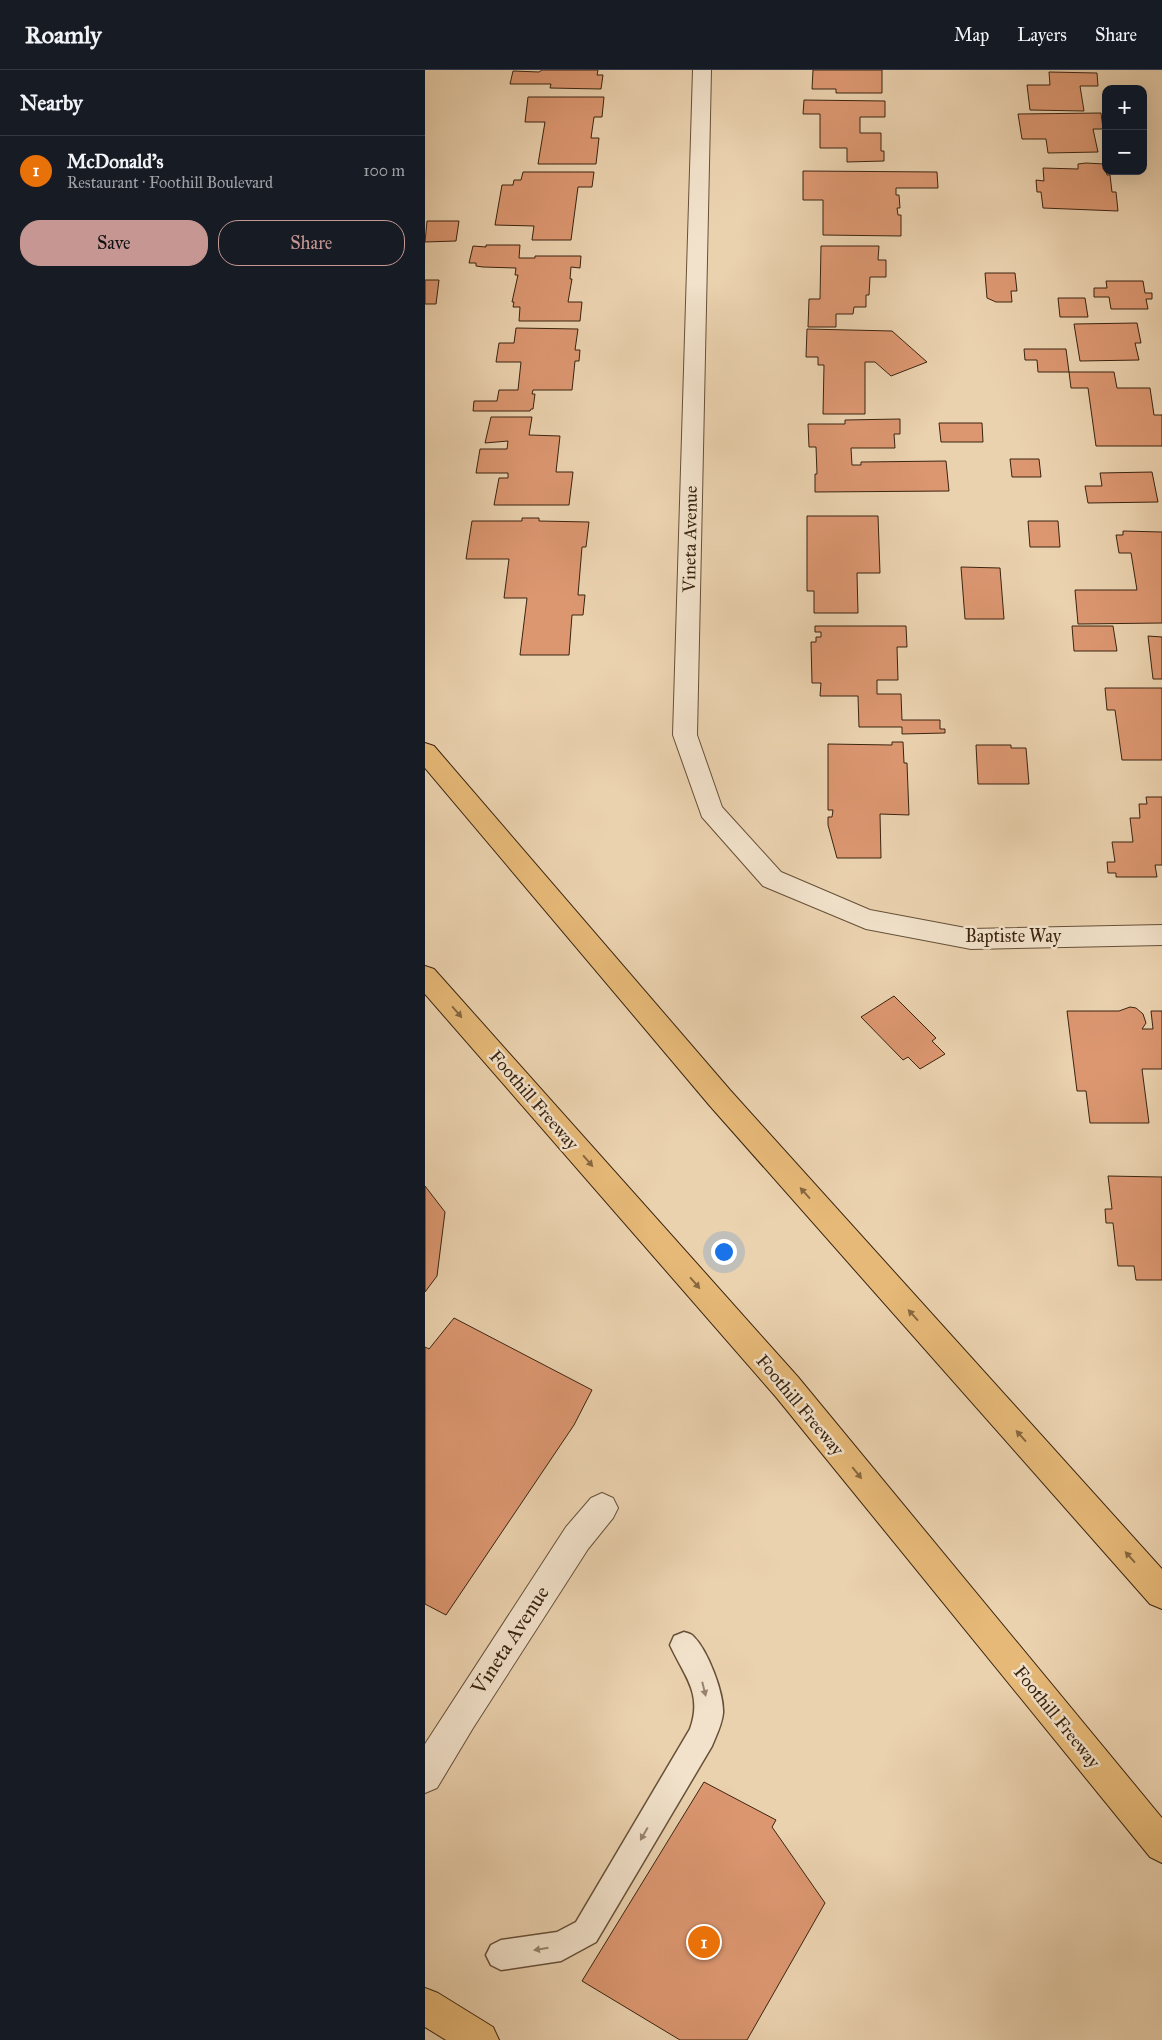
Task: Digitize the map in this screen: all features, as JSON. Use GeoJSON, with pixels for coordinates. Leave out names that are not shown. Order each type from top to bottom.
{"type":"FeatureCollection","features":[{"type":"Feature","properties":{"kind":"main road"},"geometry":{"type":"LineString","coordinates":[[425,752],[720,1098],[1162,1594]]}},
{"type":"Feature","properties":{"kind":"main road","name":"Foothill Freeway"},"geometry":{"type":"LineString","coordinates":[[425,976],[787,1387],[1162,1845]]}},
{"type":"Feature","properties":{"kind":"main road"},"geometry":{"type":"LineString","coordinates":[[425,2006],[480,2040]]}},
{"type":"Feature","properties":{"kind":"street","name":"Vineta Avenue"},"geometry":{"type":"LineString","coordinates":[[702,70],[685,735],[711,811],[773,879],[866,919]]}},
{"type":"Feature","properties":{"kind":"street","name":"Baptiste Way"},"geometry":{"type":"LineString","coordinates":[[866,919],[971,939],[1162,935]]}},
{"type":"Feature","properties":{"kind":"street","name":"Vineta Avenue"},"geometry":{"type":"LineString","coordinates":[[425,1776],[461,1716],[572,1546],[602,1508]]}},
{"type":"Feature","properties":{"kind":"lane"},"geometry":{"type":"LineString","coordinates":[[501,1955],[561,1946],[586,1932],[702,1736],[709,1713],[705,1691],[698,1667],[684,1645]]}},
{"type":"Feature","properties":{"kind":"building"},"geometry":{"type":"Polygon","coordinates":[[[542,70],[598,70],[597,75],[603,75],[601,89],[550,88],[551,84],[510,84],[513,71],[539,72],[542,70]]]}},
{"type":"Feature","properties":{"kind":"building"},"geometry":{"type":"Polygon","coordinates":[[[813,70],[882,70],[882,93],[836,93],[836,89],[812,89],[813,70]]]}},
{"type":"Feature","properties":{"kind":"building"},"geometry":{"type":"Polygon","coordinates":[[[1049,72],[1097,73],[1098,86],[1080,86],[1084,111],[1030,110],[1027,85],[1050,85],[1049,72]]]}},
{"type":"Feature","properties":{"kind":"building"},"geometry":{"type":"Polygon","coordinates":[[[528,97],[604,97],[602,117],[594,117],[591,138],[599,138],[596,164],[538,164],[545,122],[525,122],[528,97]]]}},
{"type":"Feature","properties":{"kind":"building"},"geometry":{"type":"Polygon","coordinates":[[[804,100],[885,101],[885,117],[860,117],[860,133],[881,133],[881,151],[884,151],[884,161],[847,162],[847,148],[820,148],[820,114],[803,114],[804,100]]]}},
{"type":"Feature","properties":{"kind":"building"},"geometry":{"type":"Polygon","coordinates":[[[1101,113],[1102,129],[1093,129],[1098,152],[1048,153],[1046,139],[1022,139],[1018,114],[1101,113]]]}},
{"type":"Feature","properties":{"kind":"building"},"geometry":{"type":"Polygon","coordinates":[[[1078,164],[1102,164],[1102,175],[1110,175],[1112,192],[1116,192],[1118,211],[1043,208],[1041,192],[1037,192],[1036,180],[1044,181],[1043,168],[1078,169],[1078,164]]]}},
{"type":"Feature","properties":{"kind":"building"},"geometry":{"type":"Polygon","coordinates":[[[803,171],[937,172],[938,188],[896,188],[896,195],[899,195],[900,208],[897,208],[898,215],[901,215],[901,236],[823,235],[823,200],[803,200],[803,171]]]}},
{"type":"Feature","properties":{"kind":"building"},"geometry":{"type":"Polygon","coordinates":[[[523,172],[594,172],[592,187],[578,187],[571,240],[532,240],[534,226],[495,225],[502,185],[513,185],[514,180],[521,180],[523,172]]]}},
{"type":"Feature","properties":{"kind":"building"},"geometry":{"type":"Polygon","coordinates":[[[427,221],[459,221],[456,241],[425,242],[427,221]]]}},
{"type":"Feature","properties":{"kind":"building"},"geometry":{"type":"Polygon","coordinates":[[[486,245],[520,245],[519,258],[581,256],[580,268],[571,267],[570,279],[572,279],[568,302],[582,302],[580,321],[519,321],[520,307],[513,307],[514,302],[512,302],[518,275],[515,275],[516,268],[483,267],[476,266],[476,263],[469,263],[473,246],[486,247],[486,245]]]}},
{"type":"Feature","properties":{"kind":"building"},"geometry":{"type":"Polygon","coordinates":[[[821,246],[879,246],[878,260],[886,260],[886,277],[870,277],[869,295],[866,295],[866,307],[854,307],[853,314],[836,314],[836,327],[808,327],[809,299],[820,299],[821,246]]]}},
{"type":"Feature","properties":{"kind":"building"},"geometry":{"type":"Polygon","coordinates":[[[985,273],[1015,273],[1017,291],[1011,291],[1012,302],[996,302],[987,298],[985,273]]]}},
{"type":"Feature","properties":{"kind":"building"},"geometry":{"type":"Polygon","coordinates":[[[425,280],[439,280],[436,304],[425,304],[425,280]]]}},
{"type":"Feature","properties":{"kind":"building"},"geometry":{"type":"Polygon","coordinates":[[[1106,281],[1143,281],[1145,293],[1152,293],[1152,299],[1146,299],[1148,309],[1111,309],[1109,297],[1094,297],[1094,288],[1107,288],[1106,281]]]}},
{"type":"Feature","properties":{"kind":"building"},"geometry":{"type":"Polygon","coordinates":[[[1058,298],[1085,298],[1088,317],[1060,317],[1058,298]]]}},
{"type":"Feature","properties":{"kind":"building"},"geometry":{"type":"Polygon","coordinates":[[[1137,323],[1141,343],[1135,343],[1139,360],[1080,361],[1074,324],[1137,323]]]}},
{"type":"Feature","properties":{"kind":"building"},"geometry":{"type":"Polygon","coordinates":[[[516,328],[578,329],[575,350],[580,350],[579,361],[575,361],[572,390],[533,390],[532,394],[535,394],[533,409],[530,411],[473,411],[474,401],[497,401],[499,390],[518,390],[521,362],[496,362],[499,343],[514,343],[516,328]]]}},
{"type":"Feature","properties":{"kind":"building"},"geometry":{"type":"Polygon","coordinates":[[[807,329],[892,331],[927,362],[891,376],[875,362],[865,362],[865,414],[823,414],[824,365],[818,365],[818,357],[806,357],[807,329]]]}},
{"type":"Feature","properties":{"kind":"building"},"geometry":{"type":"Polygon","coordinates":[[[1024,349],[1066,349],[1069,372],[1038,372],[1037,360],[1025,360],[1024,349]]]}},
{"type":"Feature","properties":{"kind":"building"},"geometry":{"type":"Polygon","coordinates":[[[1069,372],[1114,372],[1117,388],[1150,388],[1154,415],[1162,415],[1162,446],[1096,446],[1088,388],[1071,388],[1069,372]]]}},
{"type":"Feature","properties":{"kind":"building"},"geometry":{"type":"Polygon","coordinates":[[[491,417],[532,417],[529,435],[560,436],[556,472],[573,472],[569,505],[494,505],[499,478],[508,478],[508,473],[476,473],[480,449],[507,449],[508,441],[485,443],[491,417]]]}},
{"type":"Feature","properties":{"kind":"building"},"geometry":{"type":"Polygon","coordinates":[[[900,419],[900,434],[894,434],[895,448],[851,448],[852,465],[861,465],[861,462],[946,461],[949,491],[815,492],[815,474],[817,474],[816,447],[809,447],[808,424],[845,424],[845,420],[900,419]]]}},
{"type":"Feature","properties":{"kind":"building"},"geometry":{"type":"Polygon","coordinates":[[[939,423],[982,423],[983,442],[941,442],[939,423]]]}},
{"type":"Feature","properties":{"kind":"building"},"geometry":{"type":"Polygon","coordinates":[[[1010,459],[1039,459],[1041,477],[1012,477],[1010,459]]]}},
{"type":"Feature","properties":{"kind":"building"},"geometry":{"type":"Polygon","coordinates":[[[1152,472],[1158,502],[1088,503],[1085,486],[1102,486],[1100,473],[1152,472]]]}},
{"type":"Feature","properties":{"kind":"building"},"geometry":{"type":"Polygon","coordinates":[[[807,516],[878,516],[880,573],[857,573],[858,613],[814,613],[814,591],[807,591],[807,516]]]}},
{"type":"Feature","properties":{"kind":"building"},"geometry":{"type":"Polygon","coordinates":[[[522,518],[539,518],[539,521],[589,522],[586,547],[582,547],[578,595],[585,595],[583,615],[572,615],[569,655],[520,655],[527,598],[504,598],[509,559],[466,559],[472,521],[522,521],[522,518]]]}},
{"type":"Feature","properties":{"kind":"building"},"geometry":{"type":"Polygon","coordinates":[[[1028,521],[1058,521],[1060,547],[1030,547],[1028,521]]]}},
{"type":"Feature","properties":{"kind":"building"},"geometry":{"type":"Polygon","coordinates":[[[1123,531],[1162,532],[1162,623],[1078,624],[1075,590],[1137,590],[1131,553],[1119,553],[1116,535],[1123,535],[1123,531]]]}},
{"type":"Feature","properties":{"kind":"building"},"geometry":{"type":"Polygon","coordinates":[[[961,567],[1000,568],[1004,619],[965,619],[961,567]]]}},
{"type":"Feature","properties":{"kind":"building"},"geometry":{"type":"Polygon","coordinates":[[[815,626],[906,626],[907,647],[897,647],[898,680],[877,680],[877,694],[901,694],[902,720],[940,720],[940,729],[945,729],[945,733],[902,734],[902,727],[859,727],[858,696],[820,696],[821,683],[812,683],[811,642],[816,642],[816,637],[821,637],[821,632],[815,632],[815,626]]]}},
{"type":"Feature","properties":{"kind":"building"},"geometry":{"type":"Polygon","coordinates":[[[1072,626],[1113,626],[1117,651],[1074,651],[1072,626]]]}},
{"type":"Feature","properties":{"kind":"building"},"geometry":{"type":"Polygon","coordinates":[[[1148,636],[1162,637],[1162,679],[1153,679],[1148,636]]]}},
{"type":"Feature","properties":{"kind":"building"},"geometry":{"type":"Polygon","coordinates":[[[1105,688],[1162,688],[1162,760],[1122,760],[1115,710],[1107,710],[1105,688]]]}},
{"type":"Feature","properties":{"kind":"building"},"geometry":{"type":"Polygon","coordinates":[[[892,742],[903,742],[904,763],[907,763],[909,815],[880,814],[881,858],[837,858],[828,825],[828,817],[832,817],[833,810],[828,810],[828,744],[892,745],[892,742]]]}},
{"type":"Feature","properties":{"kind":"building"},"geometry":{"type":"Polygon","coordinates":[[[976,745],[1011,745],[1011,748],[1026,748],[1029,784],[978,784],[976,745]]]}},
{"type":"Feature","properties":{"kind":"building"},"geometry":{"type":"Polygon","coordinates":[[[1146,797],[1162,797],[1162,865],[1155,865],[1157,877],[1116,877],[1116,873],[1108,873],[1107,862],[1115,862],[1112,842],[1133,842],[1130,818],[1140,818],[1139,804],[1147,804],[1146,797]]]}},
{"type":"Feature","properties":{"kind":"building"},"geometry":{"type":"Polygon","coordinates":[[[894,996],[936,1038],[932,1041],[945,1054],[920,1069],[908,1057],[903,1060],[861,1017],[894,996]]]}},
{"type":"Feature","properties":{"kind":"building"},"geometry":{"type":"Polygon","coordinates":[[[1130,1007],[1136,1008],[1143,1014],[1146,1023],[1142,1029],[1153,1029],[1151,1011],[1162,1011],[1162,1069],[1142,1069],[1149,1123],[1090,1123],[1086,1091],[1077,1091],[1067,1011],[1119,1011],[1130,1007]]]}},
{"type":"Feature","properties":{"kind":"building"},"geometry":{"type":"Polygon","coordinates":[[[1108,1176],[1162,1177],[1162,1280],[1136,1280],[1134,1266],[1118,1266],[1113,1223],[1106,1223],[1105,1209],[1112,1209],[1108,1176]]]}},
{"type":"Feature","properties":{"kind":"building"},"geometry":{"type":"Polygon","coordinates":[[[425,1186],[445,1212],[437,1276],[425,1292],[425,1186]]]}},
{"type":"Feature","properties":{"kind":"building"},"geometry":{"type":"Polygon","coordinates":[[[454,1318],[592,1390],[574,1425],[446,1615],[425,1604],[425,1347],[429,1349],[454,1318]]]}},
{"type":"Feature","properties":{"kind":"building"},"geometry":{"type":"Polygon","coordinates":[[[704,1782],[776,1820],[772,1827],[825,1903],[747,2040],[680,2040],[582,1981],[704,1782]]]}},
{"type":"Feature","properties":{"kind":"place","name":"McDonald's"},"geometry":{"type":"Point","coordinates":[704,1942]}}]}
